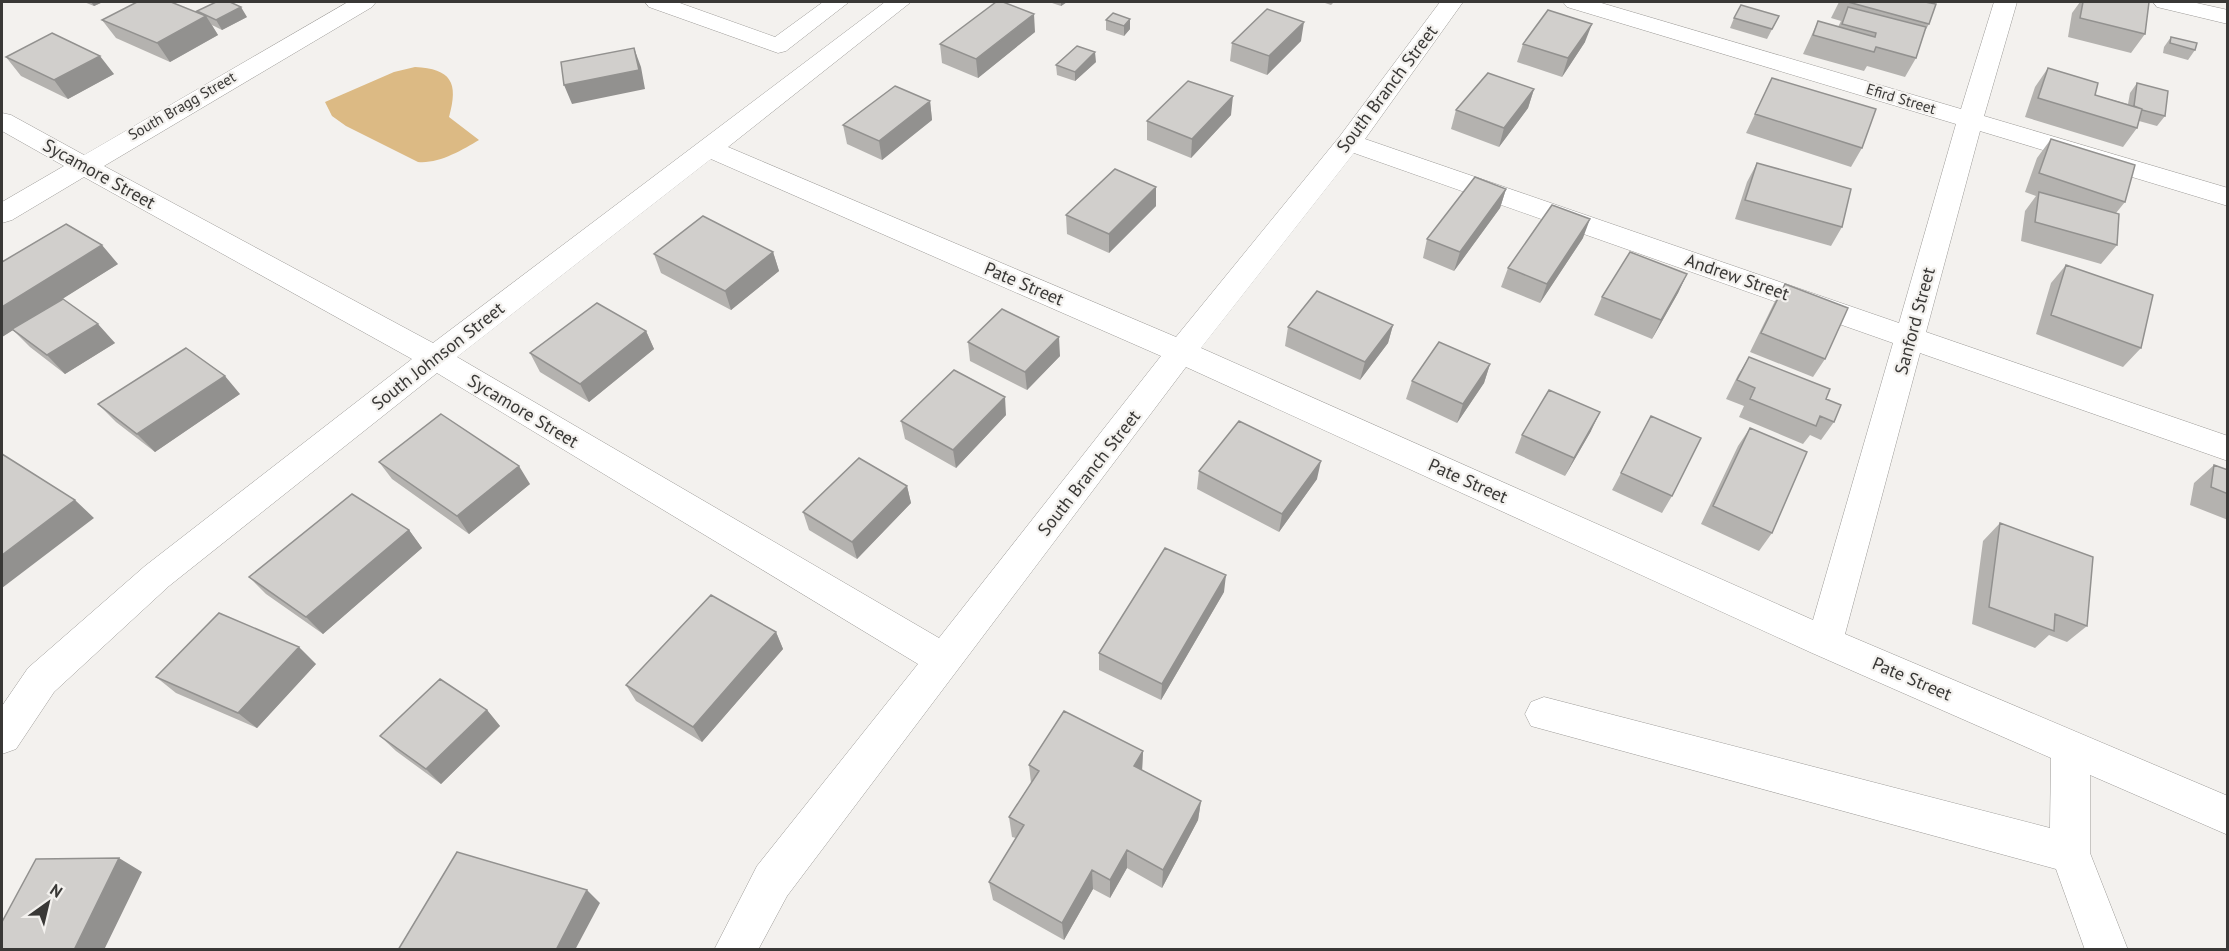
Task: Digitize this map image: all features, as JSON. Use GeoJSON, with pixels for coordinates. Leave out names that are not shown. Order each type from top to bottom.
{"type":"FeatureCollection","features":[{"type":"Feature","properties":{"kind":"street","name":"South Bragg Street"},"geometry":{"type":"LineString","coordinates":[[2,214],[83,164],[364,2]]}},
{"type":"Feature","properties":{"kind":"street"},"geometry":{"type":"LineString","coordinates":[[657,2],[778,46],[837,2]]}},
{"type":"Feature","properties":{"kind":"street","name":"South Johnson Street"},"geometry":{"type":"LineString","coordinates":[[2,737],[41,680],[157,576],[435,358],[899,2]]}},
{"type":"Feature","properties":{"kind":"street","name":"South Branch Street"},"geometry":{"type":"LineString","coordinates":[[735,950],[772,881],[1181,352],[1349,142],[1451,2]]}},
{"type":"Feature","properties":{"kind":"street","name":"Efird Street"},"geometry":{"type":"LineString","coordinates":[[1575,2],[2228,196]]}},
{"type":"Feature","properties":{"kind":"street","name":"Sanford Street"},"geometry":{"type":"LineString","coordinates":[[1825,642],[1970,120],[2006,2]]}},
{"type":"Feature","properties":{"kind":"street"},"geometry":{"type":"LineString","coordinates":[[2165,2],[2228,17]]}},
{"type":"Feature","properties":{"kind":"street","name":"Sycamore Street"},"geometry":{"type":"LineString","coordinates":[[2,121],[435,358],[944,660]]}},
{"type":"Feature","properties":{"kind":"street","name":"Andrew Street"},"geometry":{"type":"LineString","coordinates":[[1349,142],[2228,449]]}},
{"type":"Feature","properties":{"kind":"street","name":"Pate Street"},"geometry":{"type":"LineString","coordinates":[[708,148],[1181,352],[1825,642],[2228,816]]}},
{"type":"Feature","properties":{"kind":"street"},"geometry":{"type":"LineString","coordinates":[[1544,714],[2070,853]]}},
{"type":"Feature","properties":{"kind":"street"},"geometry":{"type":"LineString","coordinates":[[2070,747],[2070,853],[2107,950]]}},
{"type":"Feature","properties":{"kind":"shaded area"},"geometry":{"type":"Polygon","coordinates":[[[415,67],[427,68],[444,74],[452,86],[453,95],[449,117],[479,140],[442,159],[418,162],[346,126],[332,116],[325,102],[394,72],[415,67]]]}},
{"type":"Feature","properties":{"kind":"building"},"geometry":{"type":"Polygon","coordinates":[[[137,2],[171,2],[206,16],[157,43],[102,20],[137,2]]]}},
{"type":"Feature","properties":{"kind":"building"},"geometry":{"type":"Polygon","coordinates":[[[216,2],[230,2],[241,7],[216,20],[197,11],[216,2]]]}},
{"type":"Feature","properties":{"kind":"building"},"geometry":{"type":"Polygon","coordinates":[[[996,2],[1003,2],[1034,14],[976,59],[940,44],[996,2]]]}},
{"type":"Feature","properties":{"kind":"building"},"geometry":{"type":"Polygon","coordinates":[[[1848,2],[1925,2],[1936,4],[1929,24],[1848,2]]]}},
{"type":"Feature","properties":{"kind":"building"},"geometry":{"type":"Polygon","coordinates":[[[2083,2],[2149,2],[2145,34],[2080,18],[2083,2]]]}},
{"type":"Feature","properties":{"kind":"building"},"geometry":{"type":"Polygon","coordinates":[[[1741,5],[1779,16],[1772,29],[1734,18],[1741,5]]]}},
{"type":"Feature","properties":{"kind":"building"},"geometry":{"type":"Polygon","coordinates":[[[1848,7],[1926,27],[1916,58],[1876,47],[1874,52],[1813,35],[1818,21],[1875,37],[1876,33],[1842,24],[1848,7]]]}},
{"type":"Feature","properties":{"kind":"building"},"geometry":{"type":"Polygon","coordinates":[[[1267,9],[1304,22],[1269,56],[1232,43],[1267,9]]]}},
{"type":"Feature","properties":{"kind":"building"},"geometry":{"type":"Polygon","coordinates":[[[1548,10],[1592,24],[1568,58],[1523,44],[1548,10]]]}},
{"type":"Feature","properties":{"kind":"building"},"geometry":{"type":"Polygon","coordinates":[[[1113,13],[1130,19],[1124,26],[1106,20],[1113,13]]]}},
{"type":"Feature","properties":{"kind":"building"},"geometry":{"type":"Polygon","coordinates":[[[52,33],[100,56],[54,80],[6,57],[52,33]]]}},
{"type":"Feature","properties":{"kind":"building"},"geometry":{"type":"Polygon","coordinates":[[[2171,37],[2197,43],[2195,50],[2170,43],[2171,37]]]}},
{"type":"Feature","properties":{"kind":"building"},"geometry":{"type":"Polygon","coordinates":[[[1077,46],[1095,52],[1075,72],[1056,65],[1077,46]]]}},
{"type":"Feature","properties":{"kind":"building"},"geometry":{"type":"Polygon","coordinates":[[[634,48],[639,70],[564,85],[561,62],[634,48]]]}},
{"type":"Feature","properties":{"kind":"building"},"geometry":{"type":"Polygon","coordinates":[[[2048,68],[2098,83],[2095,95],[2142,109],[2137,128],[2038,98],[2048,68]]]}},
{"type":"Feature","properties":{"kind":"building"},"geometry":{"type":"Polygon","coordinates":[[[1488,73],[1534,89],[1504,128],[1456,110],[1488,73]]]}},
{"type":"Feature","properties":{"kind":"building"},"geometry":{"type":"Polygon","coordinates":[[[1772,78],[1876,109],[1862,148],[1755,114],[1772,78]]]}},
{"type":"Feature","properties":{"kind":"building"},"geometry":{"type":"Polygon","coordinates":[[[1188,81],[1233,96],[1192,139],[1147,121],[1188,81]]]}},
{"type":"Feature","properties":{"kind":"building"},"geometry":{"type":"Polygon","coordinates":[[[2137,83],[2168,91],[2165,116],[2134,106],[2137,83]]]}},
{"type":"Feature","properties":{"kind":"building"},"geometry":{"type":"Polygon","coordinates":[[[895,86],[930,101],[879,141],[843,125],[895,86]]]}},
{"type":"Feature","properties":{"kind":"building"},"geometry":{"type":"Polygon","coordinates":[[[2051,139],[2135,165],[2125,202],[2039,173],[2051,139]]]}},
{"type":"Feature","properties":{"kind":"building"},"geometry":{"type":"Polygon","coordinates":[[[1757,163],[1851,189],[1842,227],[1745,200],[1757,163]]]}},
{"type":"Feature","properties":{"kind":"building"},"geometry":{"type":"Polygon","coordinates":[[[1115,169],[1156,187],[1109,234],[1066,215],[1115,169]]]}},
{"type":"Feature","properties":{"kind":"building"},"geometry":{"type":"Polygon","coordinates":[[[1475,177],[1506,189],[1460,252],[1427,239],[1475,177]]]}},
{"type":"Feature","properties":{"kind":"building"},"geometry":{"type":"Polygon","coordinates":[[[2039,192],[2119,214],[2117,245],[2035,222],[2039,192]]]}},
{"type":"Feature","properties":{"kind":"building"},"geometry":{"type":"Polygon","coordinates":[[[1552,205],[1590,219],[1547,284],[1508,268],[1552,205]]]}},
{"type":"Feature","properties":{"kind":"building"},"geometry":{"type":"Polygon","coordinates":[[[703,216],[773,252],[725,291],[654,254],[703,216]]]}},
{"type":"Feature","properties":{"kind":"building"},"geometry":{"type":"Polygon","coordinates":[[[66,224],[102,245],[2,307],[2,262],[66,224]]]}},
{"type":"Feature","properties":{"kind":"building"},"geometry":{"type":"Polygon","coordinates":[[[1630,252],[1687,274],[1661,320],[1602,297],[1630,252]]]}},
{"type":"Feature","properties":{"kind":"building"},"geometry":{"type":"Polygon","coordinates":[[[2066,265],[2153,295],[2141,348],[2051,315],[2066,265]]]}},
{"type":"Feature","properties":{"kind":"building"},"geometry":{"type":"Polygon","coordinates":[[[1785,284],[1848,308],[1825,359],[1761,333],[1785,284]]]}},
{"type":"Feature","properties":{"kind":"building"},"geometry":{"type":"Polygon","coordinates":[[[1317,291],[1393,325],[1365,362],[1288,327],[1317,291]]]}},
{"type":"Feature","properties":{"kind":"building"},"geometry":{"type":"Polygon","coordinates":[[[63,299],[98,324],[47,355],[12,329],[63,299]]]}},
{"type":"Feature","properties":{"kind":"building"},"geometry":{"type":"Polygon","coordinates":[[[597,303],[646,331],[580,384],[530,353],[597,303]]]}},
{"type":"Feature","properties":{"kind":"building"},"geometry":{"type":"Polygon","coordinates":[[[1002,309],[1059,337],[1025,372],[968,342],[1002,309]]]}},
{"type":"Feature","properties":{"kind":"building"},"geometry":{"type":"Polygon","coordinates":[[[1439,342],[1490,364],[1463,404],[1412,381],[1439,342]]]}},
{"type":"Feature","properties":{"kind":"building"},"geometry":{"type":"Polygon","coordinates":[[[186,348],[225,376],[137,434],[98,404],[186,348]]]}},
{"type":"Feature","properties":{"kind":"building"},"geometry":{"type":"Polygon","coordinates":[[[1749,357],[1830,389],[1826,399],[1841,405],[1834,422],[1820,416],[1816,426],[1750,399],[1755,388],[1737,380],[1749,357]]]}},
{"type":"Feature","properties":{"kind":"building"},"geometry":{"type":"Polygon","coordinates":[[[954,370],[1005,397],[953,450],[901,421],[954,370]]]}},
{"type":"Feature","properties":{"kind":"building"},"geometry":{"type":"Polygon","coordinates":[[[1549,390],[1600,412],[1574,458],[1522,435],[1549,390]]]}},
{"type":"Feature","properties":{"kind":"building"},"geometry":{"type":"Polygon","coordinates":[[[441,414],[519,466],[457,516],[379,462],[441,414]]]}},
{"type":"Feature","properties":{"kind":"building"},"geometry":{"type":"Polygon","coordinates":[[[1651,416],[1701,438],[1672,496],[1621,473],[1651,416]]]}},
{"type":"Feature","properties":{"kind":"building"},"geometry":{"type":"Polygon","coordinates":[[[1239,421],[1321,461],[1282,514],[1199,471],[1239,421]]]}},
{"type":"Feature","properties":{"kind":"building"},"geometry":{"type":"Polygon","coordinates":[[[1750,428],[1807,452],[1772,533],[1713,506],[1750,428]]]}},
{"type":"Feature","properties":{"kind":"building"},"geometry":{"type":"Polygon","coordinates":[[[2,454],[75,500],[2,555],[2,454]]]}},
{"type":"Feature","properties":{"kind":"building"},"geometry":{"type":"Polygon","coordinates":[[[859,458],[907,486],[852,542],[803,512],[859,458]]]}},
{"type":"Feature","properties":{"kind":"building"},"geometry":{"type":"Polygon","coordinates":[[[2214,465],[2228,470],[2228,494],[2211,487],[2214,465]]]}},
{"type":"Feature","properties":{"kind":"building"},"geometry":{"type":"Polygon","coordinates":[[[352,494],[409,530],[306,617],[249,577],[352,494]]]}},
{"type":"Feature","properties":{"kind":"building"},"geometry":{"type":"Polygon","coordinates":[[[2000,523],[2093,557],[2087,626],[2055,614],[2054,631],[1989,607],[2000,523]]]}},
{"type":"Feature","properties":{"kind":"building"},"geometry":{"type":"Polygon","coordinates":[[[1165,548],[1226,575],[1162,684],[1099,653],[1165,548]]]}},
{"type":"Feature","properties":{"kind":"building"},"geometry":{"type":"Polygon","coordinates":[[[711,595],[776,632],[693,727],[626,685],[711,595]]]}},
{"type":"Feature","properties":{"kind":"building"},"geometry":{"type":"Polygon","coordinates":[[[219,613],[299,647],[238,713],[156,677],[219,613]]]}},
{"type":"Feature","properties":{"kind":"building"},"geometry":{"type":"Polygon","coordinates":[[[440,679],[487,710],[426,769],[380,736],[440,679]]]}},
{"type":"Feature","properties":{"kind":"building"},"geometry":{"type":"Polygon","coordinates":[[[1064,711],[1143,751],[1134,766],[1201,801],[1163,870],[1127,850],[1110,880],[1092,870],[1062,923],[989,882],[1024,825],[1009,817],[1039,771],[1029,765],[1064,711]]]}},
{"type":"Feature","properties":{"kind":"building"},"geometry":{"type":"Polygon","coordinates":[[[457,852],[587,890],[556,950],[398,950],[457,852]]]}},
{"type":"Feature","properties":{"kind":"building"},"geometry":{"type":"Polygon","coordinates":[[[119,858],[74,950],[2,950],[2,922],[36,859],[119,858]]]}}]}
